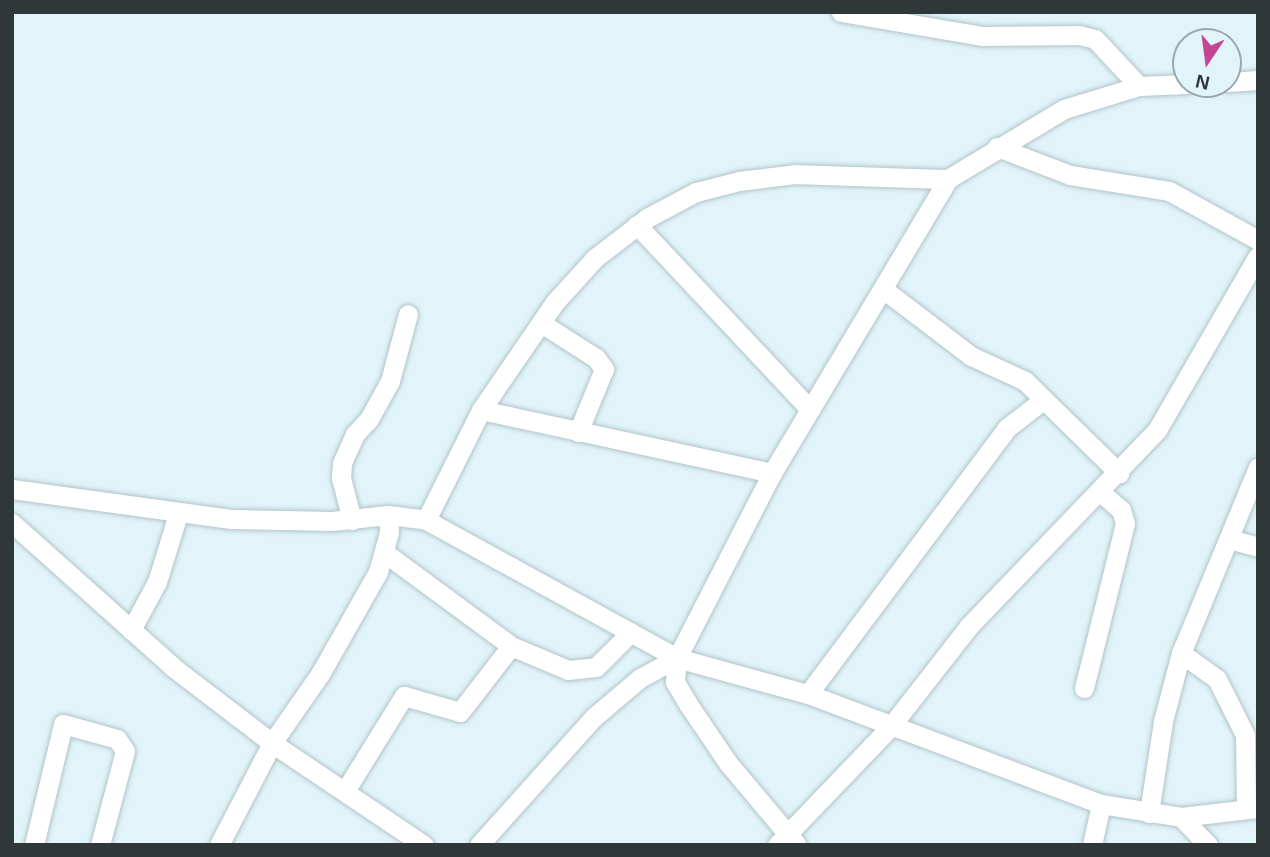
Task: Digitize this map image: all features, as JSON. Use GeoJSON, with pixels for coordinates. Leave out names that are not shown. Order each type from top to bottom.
{"type":"FeatureCollection","features":[{"type":"Feature","properties":{"kind":"street"},"geometry":{"type":"LineString","coordinates":[[841,12],[983,36],[1079,35],[1095,39],[1139,86]]}},
{"type":"Feature","properties":{"kind":"street"},"geometry":{"type":"LineString","coordinates":[[1172,85],[1139,86],[1064,109],[948,179],[772,473],[677,658],[675,681],[688,704],[787,842],[891,726],[969,626],[1119,473],[1157,430],[1258,256]]}},
{"type":"Feature","properties":{"kind":"street"},"geometry":{"type":"LineString","coordinates":[[997,147],[1070,175],[1151,184],[1258,240]]}},
{"type":"Feature","properties":{"kind":"street"},"geometry":{"type":"LineString","coordinates":[[426,520],[481,410],[541,323],[595,258],[637,225],[696,192],[739,181],[807,174],[948,179]]}},
{"type":"Feature","properties":{"kind":"street"},"geometry":{"type":"LineString","coordinates":[[637,225],[810,410]]}},
{"type":"Feature","properties":{"kind":"street"},"geometry":{"type":"LineString","coordinates":[[883,289],[971,356],[1025,381],[1119,473]]}},
{"type":"Feature","properties":{"kind":"street"},"geometry":{"type":"LineString","coordinates":[[352,520],[341,478],[342,463],[355,434],[369,419],[390,381],[408,314]]}},
{"type":"Feature","properties":{"kind":"street"},"geometry":{"type":"LineString","coordinates":[[541,323],[596,358],[604,369],[578,432]]}},
{"type":"Feature","properties":{"kind":"street"},"geometry":{"type":"LineString","coordinates":[[808,694],[1007,428],[1043,400]]}},
{"type":"Feature","properties":{"kind":"street"},"geometry":{"type":"LineString","coordinates":[[481,410],[772,473]]}},
{"type":"Feature","properties":{"kind":"street"},"geometry":{"type":"LineString","coordinates":[[1149,813],[1163,721],[1181,653],[1258,467]]}},
{"type":"Feature","properties":{"kind":"street"},"geometry":{"type":"LineString","coordinates":[[12,489],[178,514],[352,520],[387,515],[426,520],[677,658],[808,694],[1101,804],[1181,817],[1252,807],[1245,736],[1217,679],[1181,653]]}},
{"type":"Feature","properties":{"kind":"street"},"geometry":{"type":"LineString","coordinates":[[1084,688],[1125,523],[1121,510],[1100,492]]}},
{"type":"Feature","properties":{"kind":"street"},"geometry":{"type":"LineString","coordinates":[[131,630],[157,582],[178,514]]}},
{"type":"Feature","properties":{"kind":"street"},"geometry":{"type":"LineString","coordinates":[[219,845],[272,743],[325,664],[385,553],[387,515]]}},
{"type":"Feature","properties":{"kind":"street"},"geometry":{"type":"LineString","coordinates":[[12,523],[131,630],[272,743],[424,845]]}},
{"type":"Feature","properties":{"kind":"street"},"geometry":{"type":"LineString","coordinates":[[1229,539],[1258,547]]}},
{"type":"Feature","properties":{"kind":"street"},"geometry":{"type":"LineString","coordinates":[[385,553],[511,646],[583,671],[596,667],[631,632]]}},
{"type":"Feature","properties":{"kind":"street"},"geometry":{"type":"LineString","coordinates":[[345,791],[404,696],[460,712],[511,646]]}},
{"type":"Feature","properties":{"kind":"street"},"geometry":{"type":"LineString","coordinates":[[479,845],[594,717],[640,678],[677,658]]}},
{"type":"Feature","properties":{"kind":"street"},"geometry":{"type":"LineString","coordinates":[[34,845],[63,724],[117,739],[125,751],[100,845]]}},
{"type":"Feature","properties":{"kind":"street"},"geometry":{"type":"LineString","coordinates":[[1092,845],[1101,804]]}},
{"type":"Feature","properties":{"kind":"street"},"geometry":{"type":"LineString","coordinates":[[1181,817],[1209,845]]}}]}
